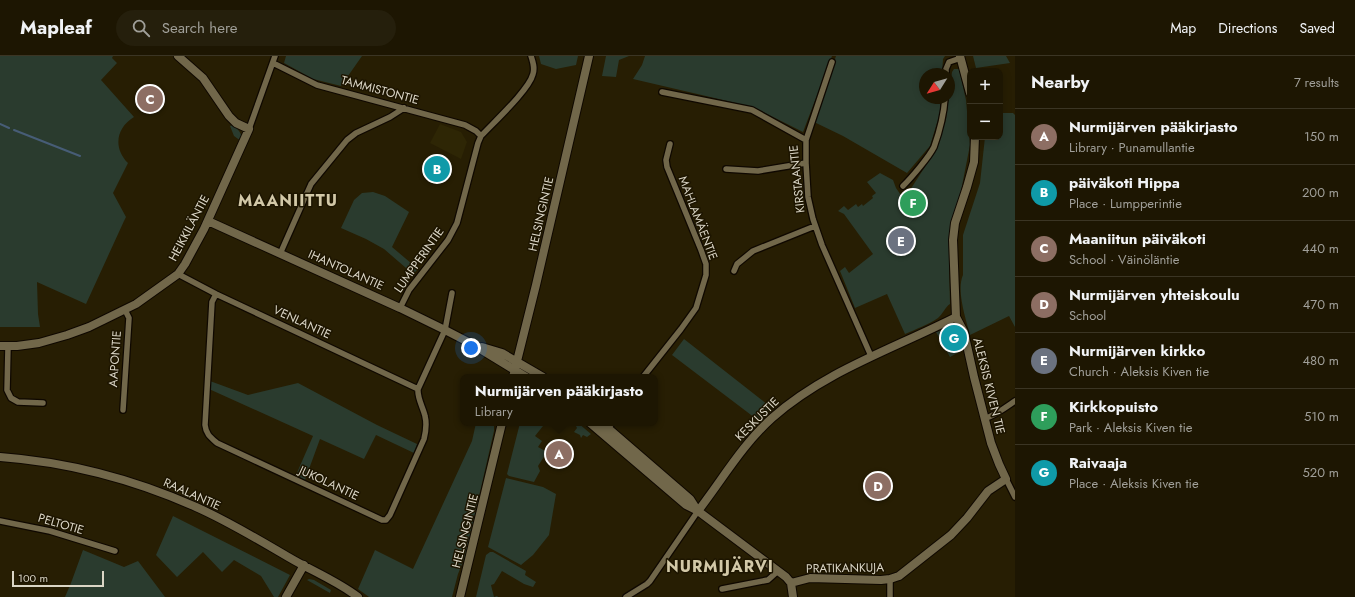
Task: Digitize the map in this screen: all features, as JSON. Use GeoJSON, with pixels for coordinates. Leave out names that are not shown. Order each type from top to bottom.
{"type":"FeatureCollection","features":[{"type":"Feature","properties":{"kind":"street"},"geometry":{"type":"LineString","coordinates":[[178,56],[203,78],[229,116],[236,123],[249,129]]}},
{"type":"Feature","properties":{"kind":"street","name":"HEIKKILÄNTIE"},"geometry":{"type":"LineString","coordinates":[[4,347],[39,343],[89,327],[136,304],[178,274],[208,221],[249,129],[275,56]]}},
{"type":"Feature","properties":{"kind":"street","name":"LUMPPERINTIE"},"geometry":{"type":"LineString","coordinates":[[400,308],[409,290],[448,240],[457,223],[475,152],[481,136],[526,87],[534,74],[532,56]]}},
{"type":"Feature","properties":{"kind":"street","name":"HELSINGINTIE"},"geometry":{"type":"LineString","coordinates":[[514,374],[540,270],[589,56]]}},
{"type":"Feature","properties":{"kind":"street"},"geometry":{"type":"LineString","coordinates":[[946,68],[949,62],[960,57],[967,82]]}},
{"type":"Feature","properties":{"kind":"street"},"geometry":{"type":"LineString","coordinates":[[806,140],[832,62]]}},
{"type":"Feature","properties":{"kind":"street","name":"TAMMISTONTIE"},"geometry":{"type":"LineString","coordinates":[[273,63],[317,84],[465,125],[476,131],[481,136]]}},
{"type":"Feature","properties":{"kind":"street","name":"KIRSTAANTIE"},"geometry":{"type":"LineString","coordinates":[[662,92],[752,110],[806,140],[808,197],[815,226],[871,356]]}},
{"type":"Feature","properties":{"kind":"street"},"geometry":{"type":"LineString","coordinates":[[903,186],[912,177],[933,147],[944,104]]}},
{"type":"Feature","properties":{"kind":"street"},"geometry":{"type":"LineString","coordinates":[[280,254],[311,184],[347,140],[356,133],[390,117],[404,108]]}},
{"type":"Feature","properties":{"kind":"street","name":"ALEKSIS KIVEN TIE"},"geometry":{"type":"LineString","coordinates":[[975,140],[974,162],[955,223],[953,240],[956,317],[964,332],[984,419],[998,464],[1015,497]]}},
{"type":"Feature","properties":{"kind":"street","name":"MAHLAMÄENTIE"},"geometry":{"type":"LineString","coordinates":[[645,374],[696,308],[706,275],[706,264],[701,250],[667,167],[666,160],[670,144]]}},
{"type":"Feature","properties":{"kind":"street"},"geometry":{"type":"LineString","coordinates":[[726,169],[758,171],[806,163]]}},
{"type":"Feature","properties":{"kind":"street","name":"IHANTOLANTIE"},"geometry":{"type":"LineString","coordinates":[[208,221],[445,330],[472,344],[514,374]]}},
{"type":"Feature","properties":{"kind":"street"},"geometry":{"type":"LineString","coordinates":[[734,271],[736,264],[753,251],[815,226]]}},
{"type":"Feature","properties":{"kind":"street","name":"VENLANTIE"},"geometry":{"type":"LineString","coordinates":[[178,274],[216,294],[418,389]]}},
{"type":"Feature","properties":{"kind":"street"},"geometry":{"type":"LineString","coordinates":[[418,389],[445,330],[452,292]]}},
{"type":"Feature","properties":{"kind":"street","name":"JUKOLANTIE"},"geometry":{"type":"LineString","coordinates":[[216,294],[212,302],[205,425],[206,432],[210,438],[217,443],[382,520],[386,520],[390,515],[424,439],[427,428],[417,394],[418,389]]}},
{"type":"Feature","properties":{"kind":"street","name":"AAPONTIE"},"geometry":{"type":"LineString","coordinates":[[123,410],[129,318],[125,310]]}},
{"type":"Feature","properties":{"kind":"street","name":"KESKUSTIE"},"geometry":{"type":"LineString","coordinates":[[626,597],[650,581],[698,511],[752,438],[772,418],[811,388],[871,356],[956,317]]}},
{"type":"Feature","properties":{"kind":"street","name":"IHANTOLANTIE"},"geometry":{"type":"LineString","coordinates":[[472,344],[502,353],[539,374]]}},
{"type":"Feature","properties":{"kind":"street"},"geometry":{"type":"LineString","coordinates":[[4,347],[7,390],[11,398],[18,402],[43,403]]}},
{"type":"Feature","properties":{"kind":"street"},"geometry":{"type":"LineString","coordinates":[[984,419],[1002,410],[1015,401]]}},
{"type":"Feature","properties":{"kind":"street","name":"HELSINGINTIE"},"geometry":{"type":"LineString","coordinates":[[460,597],[501,426]]}},
{"type":"Feature","properties":{"kind":"street"},"geometry":{"type":"LineString","coordinates":[[605,426],[686,505],[698,511],[778,570],[791,583],[793,597]]}},
{"type":"Feature","properties":{"kind":"street","name":"RAALANTIE"},"geometry":{"type":"LineString","coordinates":[[0,457],[33,459],[76,466],[162,492],[198,508],[304,565],[358,597]]}},
{"type":"Feature","properties":{"kind":"street","name":"PRATIKANKUJA"},"geometry":{"type":"LineString","coordinates":[[791,583],[810,578],[890,579],[899,576],[951,535],[967,518],[988,490],[1006,479]]}},
{"type":"Feature","properties":{"kind":"street","name":"PELTOTIE"},"geometry":{"type":"LineString","coordinates":[[0,521],[50,531],[115,551]]}},
{"type":"Feature","properties":{"kind":"street"},"geometry":{"type":"LineString","coordinates":[[286,597],[304,565]]}},
{"type":"Feature","properties":{"kind":"street"},"geometry":{"type":"LineString","coordinates":[[722,589],[768,580],[778,570]]}},
{"type":"Feature","properties":{"kind":"street"},"geometry":{"type":"LineString","coordinates":[[890,579],[890,597]]}},
{"type":"Feature","properties":{"kind":"green space"},"geometry":{"type":"Polygon","coordinates":[[[0,56],[113,56],[112,58],[117,63],[101,80],[134,117],[123,127],[120,132],[120,151],[128,163],[113,193],[126,217],[86,304],[37,282],[40,327],[0,327],[0,56]]]}},
{"type":"Feature","properties":{"kind":"green space"},"geometry":{"type":"Polygon","coordinates":[[[286,56],[362,56],[341,86],[313,79],[284,63],[286,56]]]}},
{"type":"Feature","properties":{"kind":"green space"},"geometry":{"type":"Polygon","coordinates":[[[539,56],[578,56],[576,65],[556,69],[541,64],[539,56]]]}},
{"type":"Feature","properties":{"kind":"green space"},"geometry":{"type":"Polygon","coordinates":[[[606,56],[629,56],[619,60],[616,77],[602,76],[606,56]]]}},
{"type":"Feature","properties":{"kind":"green space"},"geometry":{"type":"Polygon","coordinates":[[[645,56],[832,56],[803,132],[753,107],[633,79],[642,65],[645,56]]]}},
{"type":"Feature","properties":{"kind":"green space"},"geometry":{"type":"Polygon","coordinates":[[[836,56],[945,56],[943,59],[942,68],[919,68],[919,104],[940,104],[940,113],[930,146],[907,173],[843,136],[814,122],[836,56]]]}},
{"type":"Feature","properties":{"kind":"green space"},"geometry":{"type":"Polygon","coordinates":[[[973,56],[1006,56],[1010,63],[976,68],[973,56]]]}},
{"type":"Feature","properties":{"kind":"green space"},"geometry":{"type":"Polygon","coordinates":[[[955,69],[959,69],[966,100],[967,140],[970,140],[970,145],[960,196],[950,230],[950,304],[938,318],[905,334],[887,294],[855,308],[840,271],[845,267],[849,273],[873,254],[844,214],[838,211],[844,206],[848,210],[856,204],[858,207],[862,204],[863,206],[873,198],[872,196],[876,193],[867,182],[880,173],[893,180],[896,188],[905,201],[913,195],[910,190],[937,148],[946,119],[948,104],[955,104],[955,69]]]}},
{"type":"Feature","properties":{"kind":"green space"},"geometry":{"type":"Polygon","coordinates":[[[1003,113],[1013,113],[1015,115],[1015,327],[1009,316],[970,335],[961,297],[961,282],[963,275],[963,235],[980,183],[985,140],[1003,140],[1003,113]]]}},
{"type":"Feature","properties":{"kind":"green space"},"geometry":{"type":"Polygon","coordinates":[[[233,125],[241,134],[241,141],[234,136],[230,126],[233,125]]]}},
{"type":"Feature","properties":{"kind":"green space"},"geometry":{"type":"Polygon","coordinates":[[[373,192],[385,196],[409,212],[392,247],[418,269],[413,274],[384,249],[341,228],[354,200],[362,193],[373,192]]]}},
{"type":"Feature","properties":{"kind":"green space"},"geometry":{"type":"Polygon","coordinates":[[[951,328],[957,331],[961,341],[961,351],[950,357],[936,332],[951,328]]]}},
{"type":"Feature","properties":{"kind":"green space"},"geometry":{"type":"Polygon","coordinates":[[[684,339],[772,408],[759,421],[672,355],[684,339]]]}},
{"type":"Feature","properties":{"kind":"green space"},"geometry":{"type":"Polygon","coordinates":[[[210,381],[248,395],[298,383],[377,425],[417,444],[414,453],[376,435],[364,459],[320,439],[305,480],[296,475],[313,436],[209,389],[210,381]]]}},
{"type":"Feature","properties":{"kind":"green space"},"geometry":{"type":"Polygon","coordinates":[[[475,426],[494,426],[465,557],[458,574],[452,597],[369,597],[358,589],[375,550],[413,569],[472,441],[475,426]]]}},
{"type":"Feature","properties":{"kind":"green space"},"geometry":{"type":"Polygon","coordinates":[[[519,426],[543,426],[535,436],[542,441],[538,447],[547,452],[538,466],[540,471],[534,482],[509,476],[507,474],[519,426]]]}},
{"type":"Feature","properties":{"kind":"green space"},"geometry":{"type":"Polygon","coordinates":[[[576,426],[582,426],[591,434],[587,437],[583,435],[581,438],[580,435],[574,432],[577,428],[576,426]]]}},
{"type":"Feature","properties":{"kind":"green space"},"geometry":{"type":"Polygon","coordinates":[[[506,478],[543,487],[556,494],[549,535],[533,555],[521,565],[488,547],[506,478]]]}},
{"type":"Feature","properties":{"kind":"green space"},"geometry":{"type":"Polygon","coordinates":[[[173,516],[290,575],[278,597],[274,597],[261,576],[234,560],[222,572],[203,552],[177,577],[156,555],[173,516]]]}},
{"type":"Feature","properties":{"kind":"green space"},"geometry":{"type":"Polygon","coordinates":[[[83,550],[124,567],[138,561],[165,597],[65,597],[83,550]]]}},
{"type":"Feature","properties":{"kind":"green space"},"geometry":{"type":"Polygon","coordinates":[[[493,552],[526,571],[525,575],[536,582],[533,587],[524,584],[502,571],[494,584],[491,585],[494,597],[476,597],[486,555],[493,552]]]}},
{"type":"Feature","properties":{"kind":"green space"},"geometry":{"type":"Polygon","coordinates":[[[307,580],[314,580],[331,590],[330,593],[307,580]]]}},
{"type":"Feature","properties":{"kind":"sand"},"geometry":{"type":"Polygon","coordinates":[[[440,124],[461,132],[467,142],[461,159],[430,143],[440,124]]]}},
{"type":"Feature","properties":{"kind":"waterway"},"geometry":{"type":"LineString","coordinates":[[0,124],[9,128]]}},
{"type":"Feature","properties":{"kind":"waterway"},"geometry":{"type":"LineString","coordinates":[[14,130],[80,156]]}},
{"type":"Feature","properties":{"kind":"place","name":"Maaniitun päiväkoti"},"geometry":{"type":"Point","coordinates":[150,99]}},
{"type":"Feature","properties":{"kind":"place","name":"päiväkoti Hippa"},"geometry":{"type":"Point","coordinates":[437,169]}},
{"type":"Feature","properties":{"kind":"place","name":"Kirkkopuisto"},"geometry":{"type":"Point","coordinates":[913,203]}},
{"type":"Feature","properties":{"kind":"place","name":"Nurmijärven kirkko"},"geometry":{"type":"Point","coordinates":[901,241]}},
{"type":"Feature","properties":{"kind":"place","name":"Raivaaja"},"geometry":{"type":"Point","coordinates":[954,338]}},
{"type":"Feature","properties":{"kind":"place","name":"Nurmijärven pääkirjasto"},"geometry":{"type":"Point","coordinates":[559,454]}},
{"type":"Feature","properties":{"kind":"place","name":"Nurmijärven yhteiskoulu"},"geometry":{"type":"Point","coordinates":[878,486]}},
{"type":"Feature","properties":{"kind":"district","name":"MAANIITTU"},"geometry":{"type":"Point","coordinates":[288,200]}},
{"type":"Feature","properties":{"kind":"district","name":"NURMIJÄRVI"},"geometry":{"type":"Point","coordinates":[720,566]}}]}
